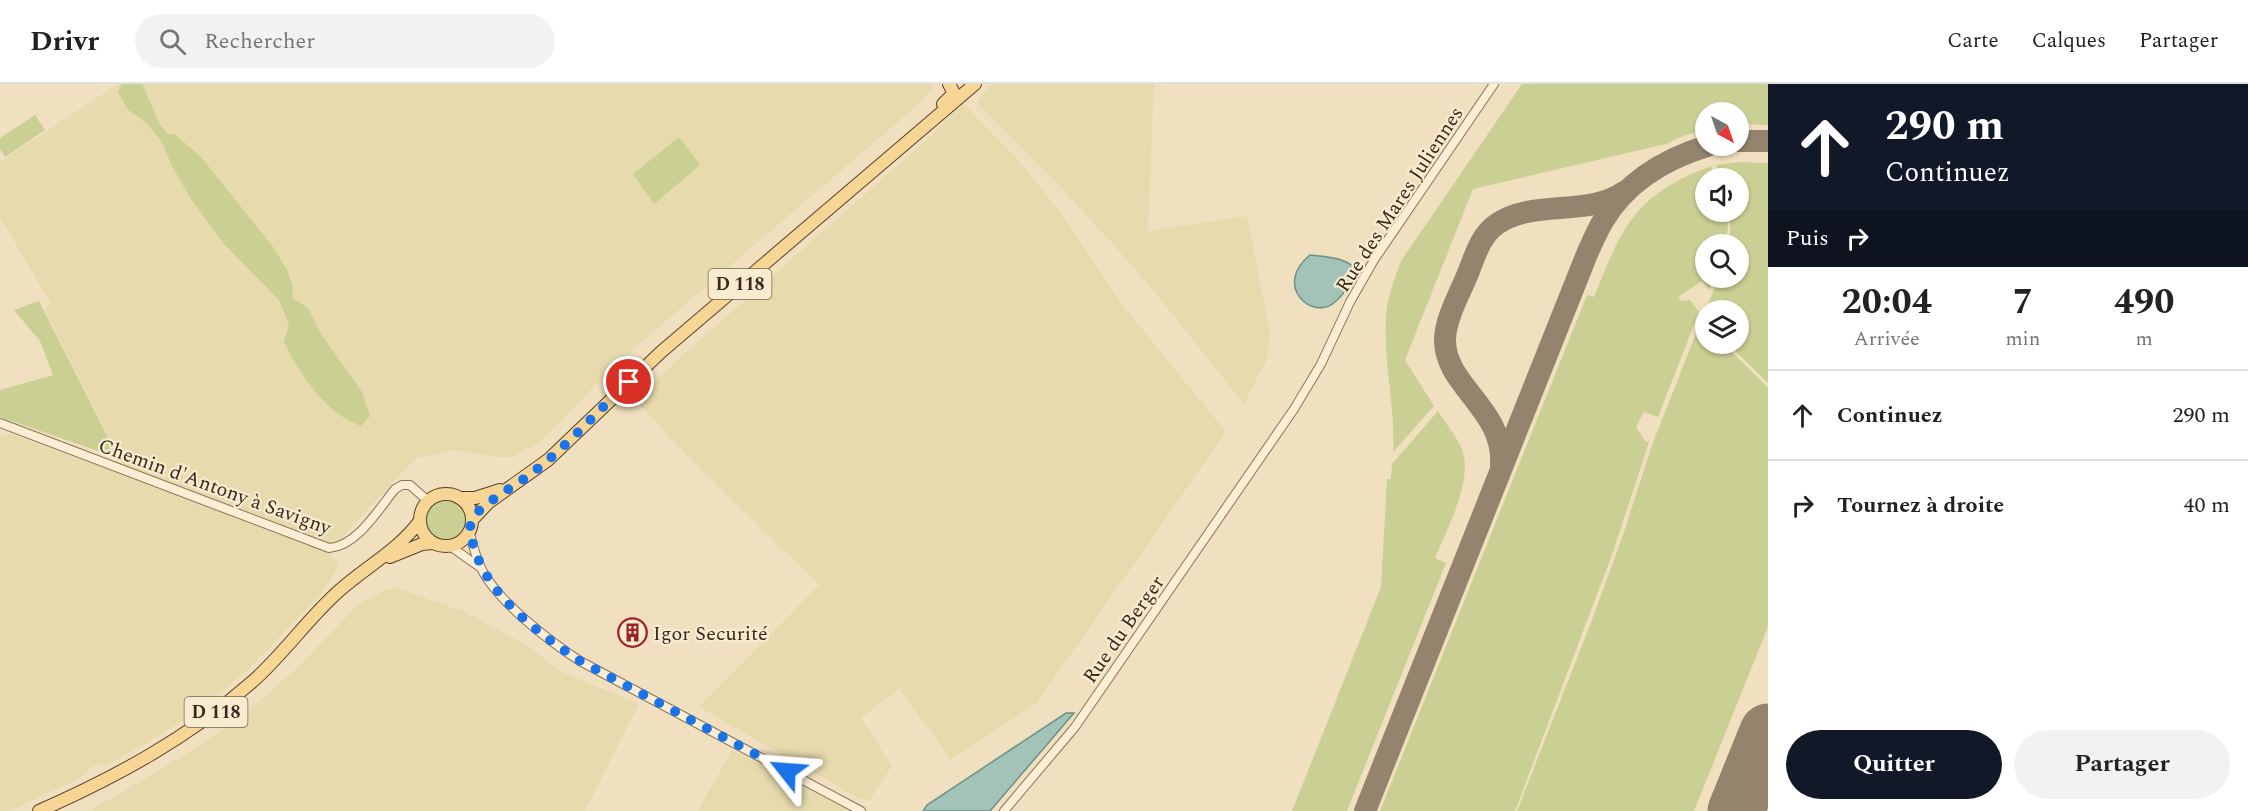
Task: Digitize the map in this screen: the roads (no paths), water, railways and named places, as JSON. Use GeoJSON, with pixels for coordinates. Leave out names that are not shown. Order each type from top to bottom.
{"type":"FeatureCollection","features":[{"type":"Feature","properties":{"kind":"main road"},"geometry":{"type":"LineString","coordinates":[[917,134],[920,123],[954,93],[949,84]]}},
{"type":"Feature","properties":{"kind":"main road"},"geometry":{"type":"LineString","coordinates":[[955,84],[962,84]]}},
{"type":"Feature","properties":{"kind":"main road","name":"D 118"},"geometry":{"type":"LineString","coordinates":[[471,526],[489,502],[525,477],[570,440],[661,352],[975,84]]}},
{"type":"Feature","properties":{"kind":"main road","name":"D 118"},"geometry":{"type":"LineString","coordinates":[[460,498],[475,498],[489,494],[525,477]]}},
{"type":"Feature","properties":{"kind":"main road"},"geometry":{"type":"LineString","coordinates":[[442,494],[460,498],[470,509],[471,526],[462,541],[450,546],[433,543],[423,534],[419,522],[423,507],[428,501],[442,494]]}},
{"type":"Feature","properties":{"kind":"main road","name":"D 118"},"geometry":{"type":"LineString","coordinates":[[39,811],[130,767],[172,743],[210,717],[254,681],[340,590],[403,541],[419,522]]}},
{"type":"Feature","properties":{"kind":"main road","name":"D 118"},"geometry":{"type":"LineString","coordinates":[[363,573],[388,557],[422,544],[433,543]]}},
{"type":"Feature","properties":{"kind":"street","name":"Rue des Mares Juliennes"},"geometry":{"type":"LineString","coordinates":[[1261,458],[1321,364],[1350,302],[1374,260],[1494,84]]}},
{"type":"Feature","properties":{"kind":"street","name":"Chemin d'Antony à Savigny"},"geometry":{"type":"LineString","coordinates":[[0,423],[329,548],[339,548],[355,537],[395,489],[402,485],[410,485],[428,501]]}},
{"type":"Feature","properties":{"kind":"street","name":"Rue du Berger"},"geometry":{"type":"LineString","coordinates":[[1004,811],[1075,727],[1261,458]]}},
{"type":"Feature","properties":{"kind":"street"},"geometry":{"type":"LineString","coordinates":[[471,526],[481,568],[492,585],[523,618],[561,649],[861,811]]}},
{"type":"Feature","properties":{"kind":"street"},"geometry":{"type":"LineString","coordinates":[[450,546],[481,568]]}},
{"type":"Feature","properties":{"kind":"water"},"geometry":{"type":"Polygon","coordinates":[[[1310,255],[1330,257],[1349,263],[1358,272],[1341,296],[1326,307],[1307,304],[1295,289],[1295,278],[1299,267],[1310,255]]]}},
{"type":"Feature","properties":{"kind":"water"},"geometry":{"type":"Polygon","coordinates":[[[1066,713],[1074,713],[990,811],[923,811],[927,805],[1066,713]]]}},
{"type":"Feature","properties":{"kind":"place","name":"Igor Securité"},"geometry":{"type":"Point","coordinates":[632,633]}}]}
